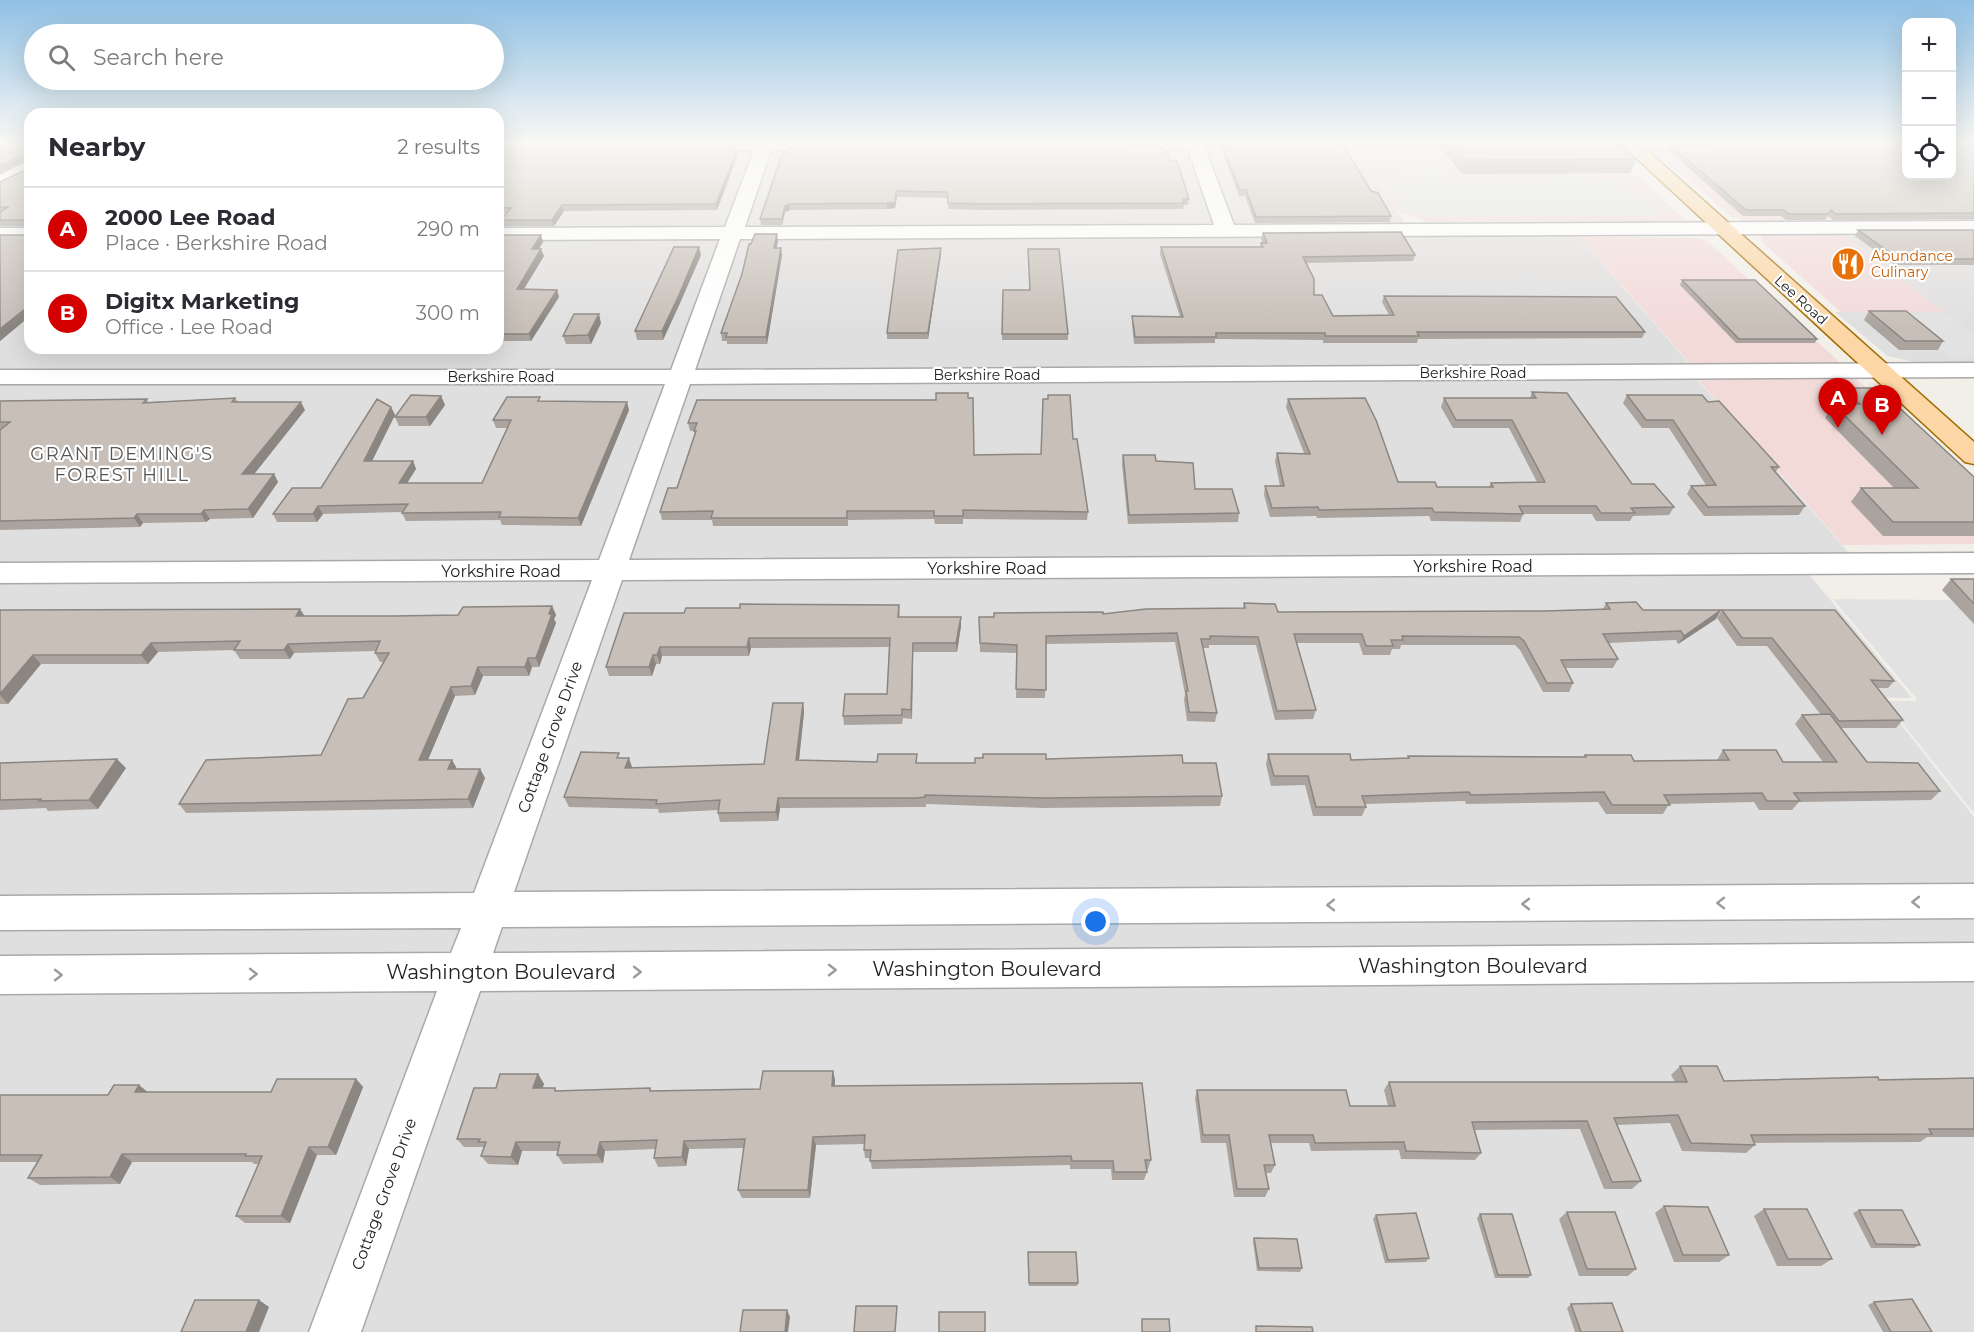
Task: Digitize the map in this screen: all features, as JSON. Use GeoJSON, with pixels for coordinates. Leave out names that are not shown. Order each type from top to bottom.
{"type":"FeatureCollection","features":[{"type":"Feature","properties":{"kind":"main road","name":"Lee Road"},"geometry":{"type":"LineString","coordinates":[[1697,205],[1974,456]]}},
{"type":"Feature","properties":{"kind":"street","name":"Cottage Grove Drive"},"geometry":{"type":"LineString","coordinates":[[335,1332],[742,205]]}},
{"type":"Feature","properties":{"kind":"street"},"geometry":{"type":"LineString","coordinates":[[1217,205],[1226,230]]}},
{"type":"Feature","properties":{"kind":"street"},"geometry":{"type":"LineString","coordinates":[[504,234],[1974,228]]}},
{"type":"Feature","properties":{"kind":"street"},"geometry":{"type":"LineString","coordinates":[[0,234],[24,234]]}},
{"type":"Feature","properties":{"kind":"street","name":"Berkshire Road"},"geometry":{"type":"LineString","coordinates":[[0,377],[1974,370]]}},
{"type":"Feature","properties":{"kind":"street","name":"Yorkshire Road"},"geometry":{"type":"LineString","coordinates":[[0,573],[1974,563]]}},
{"type":"Feature","properties":{"kind":"street"},"geometry":{"type":"LineString","coordinates":[[0,913],[1974,902]]}},
{"type":"Feature","properties":{"kind":"street","name":"Washington Boulevard"},"geometry":{"type":"LineString","coordinates":[[0,975],[1974,962]]}},
{"type":"Feature","properties":{"kind":"shaded area"},"geometry":{"type":"Polygon","coordinates":[[[0,205],[24,205],[24,354],[504,354],[504,205],[1393,205],[1411,233],[1576,233],[1700,376],[1695,377],[1850,554],[1793,555],[1912,698],[1880,698],[1974,817],[1974,1332],[0,1332],[0,205]]]}},
{"type":"Feature","properties":{"kind":"shaded area"},"geometry":{"type":"Polygon","coordinates":[[[1394,205],[1669,205],[1686,221],[1427,222],[1398,211],[1394,205]]]}},
{"type":"Feature","properties":{"kind":"shaded area"},"geometry":{"type":"Polygon","coordinates":[[[1398,205],[1665,205],[1670,210],[1651,210],[1657,216],[1421,216],[1401,210],[1398,205]]]}},
{"type":"Feature","properties":{"kind":"shaded area"},"geometry":{"type":"Polygon","coordinates":[[[1718,205],[1830,205],[1866,232],[1841,233],[1944,312],[1841,312],[1762,242],[1763,238],[1740,219],[1732,217],[1718,205]]]}},
{"type":"Feature","properties":{"kind":"shaded area"},"geometry":{"type":"Polygon","coordinates":[[[1830,205],[1974,205],[1974,363],[1919,363],[1888,356],[1835,312],[1944,312],[1840,232],[1865,232],[1830,205]]]}},
{"type":"Feature","properties":{"kind":"shaded area"},"geometry":{"type":"Polygon","coordinates":[[[1580,237],[1695,238],[1707,241],[1835,358],[1974,491],[1974,544],[1843,545],[1695,376],[1701,376],[1580,237]]]}},
{"type":"Feature","properties":{"kind":"shaded area"},"geometry":{"type":"Polygon","coordinates":[[[1900,314],[1948,314],[1974,334],[1974,357],[1952,357],[1900,314]]]}},
{"type":"Feature","properties":{"kind":"shaded area"},"geometry":{"type":"Polygon","coordinates":[[[1833,599],[1951,600],[1974,624],[1974,813],[1885,701],[1916,701],[1916,698],[1833,599]]]}},
{"type":"Feature","properties":{"kind":"building"},"geometry":{"type":"Polygon","coordinates":[[[0,205],[24,205],[24,220],[0,220],[0,212],[8,207],[0,205]]]}},
{"type":"Feature","properties":{"kind":"building"},"geometry":{"type":"Polygon","coordinates":[[[504,205],[562,205],[552,220],[504,220],[504,216],[511,208],[504,207],[504,205]]]}},
{"type":"Feature","properties":{"kind":"building"},"geometry":{"type":"Polygon","coordinates":[[[765,205],[787,205],[782,219],[760,219],[765,205]]]}},
{"type":"Feature","properties":{"kind":"building"},"geometry":{"type":"Polygon","coordinates":[[[1252,205],[1385,205],[1391,216],[1256,217],[1252,205]]]}},
{"type":"Feature","properties":{"kind":"building"},"geometry":{"type":"Polygon","coordinates":[[[1740,205],[1974,205],[1974,213],[1836,214],[1831,210],[1828,214],[1789,214],[1784,210],[1746,210],[1740,205]]]}},
{"type":"Feature","properties":{"kind":"building"},"geometry":{"type":"Polygon","coordinates":[[[1858,230],[1974,230],[1974,259],[1899,259],[1858,230]]]}},
{"type":"Feature","properties":{"kind":"building"},"geometry":{"type":"Polygon","coordinates":[[[1401,232],[1415,255],[1303,257],[1314,279],[1314,295],[1322,295],[1333,316],[1394,315],[1384,296],[1616,297],[1645,332],[1417,332],[1419,336],[1216,333],[1216,337],[1135,337],[1132,316],[1183,317],[1161,247],[1263,247],[1261,243],[1267,243],[1263,233],[1401,232]]]}},
{"type":"Feature","properties":{"kind":"building"},"geometry":{"type":"Polygon","coordinates":[[[755,234],[777,234],[774,248],[781,248],[766,337],[726,337],[727,333],[721,333],[742,274],[749,244],[755,234]]]}},
{"type":"Feature","properties":{"kind":"building"},"geometry":{"type":"Polygon","coordinates":[[[0,235],[24,235],[24,310],[0,329],[0,235]]]}},
{"type":"Feature","properties":{"kind":"building"},"geometry":{"type":"Polygon","coordinates":[[[504,235],[541,235],[532,249],[541,249],[517,289],[557,290],[529,334],[504,334],[504,235]]]}},
{"type":"Feature","properties":{"kind":"building"},"geometry":{"type":"Polygon","coordinates":[[[674,247],[699,247],[662,331],[635,331],[674,247]]]}},
{"type":"Feature","properties":{"kind":"building"},"geometry":{"type":"Polygon","coordinates":[[[941,248],[928,333],[887,333],[898,250],[941,248]]]}},
{"type":"Feature","properties":{"kind":"building"},"geometry":{"type":"Polygon","coordinates":[[[1028,249],[1059,249],[1068,334],[1002,334],[1003,290],[1030,290],[1028,249]]]}},
{"type":"Feature","properties":{"kind":"building"},"geometry":{"type":"Polygon","coordinates":[[[1682,280],[1755,280],[1817,339],[1739,339],[1682,280]]]}},
{"type":"Feature","properties":{"kind":"building"},"geometry":{"type":"Polygon","coordinates":[[[1869,311],[1906,311],[1943,341],[1905,341],[1869,311]]]}},
{"type":"Feature","properties":{"kind":"building"},"geometry":{"type":"Polygon","coordinates":[[[574,314],[599,314],[588,335],[563,336],[574,314]]]}},
{"type":"Feature","properties":{"kind":"building"},"geometry":{"type":"Polygon","coordinates":[[[1843,388],[1878,388],[1974,477],[1974,522],[1893,522],[1861,488],[1918,488],[1833,404],[1860,404],[1843,388]]]}},
{"type":"Feature","properties":{"kind":"building"},"geometry":{"type":"Polygon","coordinates":[[[1532,392],[1567,393],[1632,484],[1654,484],[1674,507],[1631,508],[1635,513],[1601,513],[1596,506],[1519,506],[1523,514],[1434,512],[1432,508],[1319,510],[1318,507],[1272,508],[1265,486],[1284,486],[1277,453],[1310,454],[1288,399],[1365,398],[1376,420],[1398,482],[1435,482],[1437,487],[1493,487],[1491,483],[1545,482],[1512,420],[1456,420],[1444,398],[1536,398],[1532,392]]]}},
{"type":"Feature","properties":{"kind":"building"},"geometry":{"type":"Polygon","coordinates":[[[936,393],[968,393],[968,398],[973,398],[974,455],[1041,454],[1043,399],[1048,399],[1048,395],[1070,395],[1073,439],[1077,439],[1088,512],[963,510],[963,516],[934,516],[934,511],[847,511],[847,518],[711,518],[713,511],[660,512],[668,488],[677,488],[696,431],[694,431],[697,423],[688,423],[697,400],[936,400],[936,393]]]}},
{"type":"Feature","properties":{"kind":"building"},"geometry":{"type":"Polygon","coordinates":[[[411,395],[441,396],[426,417],[395,417],[411,395]]]}},
{"type":"Feature","properties":{"kind":"building"},"geometry":{"type":"Polygon","coordinates":[[[1627,395],[1702,395],[1708,402],[1719,401],[1779,467],[1771,467],[1805,506],[1708,507],[1691,486],[1716,485],[1673,420],[1646,420],[1627,395]]]}},
{"type":"Feature","properties":{"kind":"building"},"geometry":{"type":"Polygon","coordinates":[[[507,397],[540,397],[538,401],[627,402],[578,518],[499,517],[501,512],[402,513],[408,504],[318,506],[313,514],[273,514],[292,488],[321,488],[377,399],[391,407],[364,461],[413,461],[399,483],[482,483],[511,420],[493,420],[507,397]]]}},
{"type":"Feature","properties":{"kind":"building"},"geometry":{"type":"Polygon","coordinates":[[[235,398],[232,402],[301,402],[242,474],[274,474],[248,509],[204,510],[201,514],[137,514],[134,518],[0,521],[0,430],[10,422],[0,422],[0,401],[147,399],[143,403],[235,398]]]}},
{"type":"Feature","properties":{"kind":"building"},"geometry":{"type":"Polygon","coordinates":[[[1123,455],[1155,455],[1156,461],[1193,463],[1195,489],[1232,489],[1239,513],[1129,515],[1123,455]]]}},
{"type":"Feature","properties":{"kind":"building"},"geometry":{"type":"Polygon","coordinates":[[[1951,579],[1974,579],[1974,604],[1951,579]]]}},
{"type":"Feature","properties":{"kind":"building"},"geometry":{"type":"Polygon","coordinates":[[[1636,602],[1643,610],[1721,610],[1684,636],[1681,631],[1603,634],[1618,659],[1561,660],[1573,683],[1547,683],[1524,641],[1519,637],[1402,636],[1403,640],[1391,640],[1393,646],[1366,646],[1362,634],[1294,634],[1316,710],[1277,711],[1258,637],[1210,636],[1210,639],[1201,639],[1217,713],[1189,712],[1186,691],[1188,691],[1177,633],[1046,636],[1046,690],[1016,689],[1017,645],[980,643],[979,617],[994,617],[994,613],[1103,612],[1103,614],[1146,609],[1245,608],[1244,603],[1275,604],[1278,612],[1544,611],[1610,609],[1606,603],[1636,602]]]}},
{"type":"Feature","properties":{"kind":"building"},"geometry":{"type":"Polygon","coordinates":[[[740,604],[899,605],[898,617],[961,617],[956,643],[913,643],[911,710],[902,709],[902,715],[843,716],[845,694],[887,694],[890,638],[749,638],[747,647],[660,647],[657,655],[653,655],[649,667],[606,667],[624,613],[684,613],[686,608],[740,608],[740,604]]]}},
{"type":"Feature","properties":{"kind":"building"},"geometry":{"type":"Polygon","coordinates":[[[552,606],[549,614],[552,614],[536,658],[528,658],[525,667],[478,667],[471,686],[451,687],[419,760],[452,760],[448,769],[480,769],[468,799],[179,804],[206,760],[321,755],[348,699],[363,698],[389,653],[375,653],[380,641],[288,644],[284,650],[234,650],[240,641],[151,643],[141,655],[33,655],[0,694],[0,610],[300,609],[296,616],[394,616],[458,615],[463,607],[552,606]]]}},
{"type":"Feature","properties":{"kind":"building"},"geometry":{"type":"Polygon","coordinates":[[[1722,610],[1835,610],[1894,681],[1871,680],[1903,720],[1839,721],[1772,638],[1742,638],[1722,610]]]}},
{"type":"Feature","properties":{"kind":"building"},"geometry":{"type":"Polygon","coordinates":[[[773,703],[803,703],[796,760],[877,762],[878,754],[917,754],[916,763],[975,763],[975,758],[983,758],[983,754],[1046,754],[1046,759],[1182,755],[1183,763],[1216,763],[1222,796],[1044,798],[925,795],[925,797],[916,798],[778,798],[776,812],[718,813],[720,800],[656,804],[657,800],[564,797],[581,752],[619,753],[617,758],[629,758],[625,768],[764,764],[773,703]]]}},
{"type":"Feature","properties":{"kind":"building"},"geometry":{"type":"Polygon","coordinates":[[[1830,714],[1867,762],[1918,763],[1940,791],[1794,793],[1800,801],[1767,801],[1762,793],[1664,795],[1670,805],[1612,805],[1604,792],[1471,795],[1469,792],[1362,796],[1366,807],[1316,807],[1308,776],[1274,776],[1268,754],[1350,754],[1351,760],[1409,758],[1408,756],[1631,755],[1634,761],[1729,760],[1723,750],[1776,750],[1783,762],[1837,762],[1802,715],[1830,714]]]}},
{"type":"Feature","properties":{"kind":"building"},"geometry":{"type":"Polygon","coordinates":[[[117,759],[89,800],[0,800],[0,763],[117,759]]]}},
{"type":"Feature","properties":{"kind":"building"},"geometry":{"type":"Polygon","coordinates":[[[1680,1066],[1717,1066],[1724,1081],[1878,1077],[1879,1080],[1974,1078],[1974,1129],[1929,1129],[1932,1134],[1751,1135],[1755,1145],[1691,1143],[1678,1115],[1614,1118],[1641,1181],[1612,1182],[1587,1121],[1472,1122],[1481,1153],[1406,1151],[1404,1142],[1315,1143],[1313,1135],[1269,1135],[1275,1165],[1264,1165],[1269,1189],[1237,1189],[1229,1135],[1203,1135],[1197,1090],[1346,1090],[1350,1106],[1395,1106],[1389,1082],[1687,1082],[1680,1066]]]}},
{"type":"Feature","properties":{"kind":"building"},"geometry":{"type":"Polygon","coordinates":[[[763,1071],[833,1071],[832,1086],[1142,1083],[1151,1160],[1145,1160],[1147,1172],[1114,1172],[1113,1161],[1072,1161],[1071,1156],[870,1161],[871,1150],[864,1150],[865,1135],[813,1137],[808,1190],[738,1190],[745,1139],[684,1141],[682,1157],[654,1158],[657,1140],[600,1142],[597,1155],[557,1155],[560,1142],[516,1142],[511,1157],[481,1156],[486,1142],[478,1142],[480,1139],[457,1139],[474,1088],[496,1088],[500,1074],[538,1074],[533,1088],[555,1088],[555,1091],[650,1088],[650,1091],[760,1089],[763,1071]]]}},
{"type":"Feature","properties":{"kind":"building"},"geometry":{"type":"Polygon","coordinates":[[[277,1079],[356,1079],[328,1147],[309,1147],[281,1216],[236,1216],[262,1156],[122,1154],[110,1177],[28,1178],[42,1155],[0,1155],[0,1095],[108,1095],[114,1085],[139,1085],[135,1092],[271,1092],[277,1079]]]}},
{"type":"Feature","properties":{"kind":"building"},"geometry":{"type":"Polygon","coordinates":[[[1664,1206],[1708,1207],[1729,1255],[1683,1255],[1664,1206]]]}},
{"type":"Feature","properties":{"kind":"building"},"geometry":{"type":"Polygon","coordinates":[[[1764,1209],[1807,1209],[1832,1259],[1788,1259],[1764,1209]]]}},
{"type":"Feature","properties":{"kind":"building"},"geometry":{"type":"Polygon","coordinates":[[[1859,1210],[1902,1210],[1920,1245],[1876,1244],[1859,1210]]]}},
{"type":"Feature","properties":{"kind":"building"},"geometry":{"type":"Polygon","coordinates":[[[1567,1212],[1615,1212],[1636,1269],[1587,1269],[1567,1212]]]}},
{"type":"Feature","properties":{"kind":"building"},"geometry":{"type":"Polygon","coordinates":[[[1416,1213],[1429,1258],[1388,1260],[1376,1215],[1416,1213]]]}},
{"type":"Feature","properties":{"kind":"building"},"geometry":{"type":"Polygon","coordinates":[[[1480,1214],[1512,1214],[1531,1275],[1498,1275],[1480,1214]]]}},
{"type":"Feature","properties":{"kind":"building"},"geometry":{"type":"Polygon","coordinates":[[[1254,1238],[1297,1239],[1302,1268],[1259,1268],[1254,1238]]]}},
{"type":"Feature","properties":{"kind":"building"},"geometry":{"type":"Polygon","coordinates":[[[1028,1252],[1076,1252],[1078,1283],[1029,1283],[1028,1252]]]}},
{"type":"Feature","properties":{"kind":"building"},"geometry":{"type":"Polygon","coordinates":[[[1912,1299],[1932,1332],[1891,1332],[1874,1302],[1912,1299]]]}},
{"type":"Feature","properties":{"kind":"building"},"geometry":{"type":"Polygon","coordinates":[[[195,1300],[259,1300],[246,1332],[181,1332],[195,1300]]]}},
{"type":"Feature","properties":{"kind":"building"},"geometry":{"type":"Polygon","coordinates":[[[1612,1303],[1623,1332],[1581,1332],[1571,1304],[1612,1303]]]}},
{"type":"Feature","properties":{"kind":"building"},"geometry":{"type":"Polygon","coordinates":[[[856,1306],[897,1306],[895,1332],[854,1332],[856,1306]]]}},
{"type":"Feature","properties":{"kind":"building"},"geometry":{"type":"Polygon","coordinates":[[[743,1310],[787,1310],[785,1332],[740,1332],[743,1310]]]}},
{"type":"Feature","properties":{"kind":"building"},"geometry":{"type":"Polygon","coordinates":[[[939,1312],[985,1312],[985,1332],[939,1332],[939,1312]]]}},
{"type":"Feature","properties":{"kind":"building"},"geometry":{"type":"Polygon","coordinates":[[[1142,1319],[1169,1319],[1170,1332],[1142,1332],[1142,1319]]]}},
{"type":"Feature","properties":{"kind":"building"},"geometry":{"type":"Polygon","coordinates":[[[1256,1326],[1312,1327],[1313,1332],[1256,1332],[1256,1326]]]}},
{"type":"Feature","properties":{"kind":"place","name":"Abundance Culinary"},"geometry":{"type":"Point","coordinates":[1848,264]}},
{"type":"Feature","properties":{"kind":"place","name":"2000 Lee Road"},"geometry":{"type":"Point","coordinates":[1838,428]}},
{"type":"Feature","properties":{"kind":"place","name":"Digitx Marketing"},"geometry":{"type":"Point","coordinates":[1882,435]}},
{"type":"Feature","properties":{"kind":"district","name":"GRANT DEMING'S FOREST HILL"},"geometry":{"type":"Point","coordinates":[122,464]}}]}
